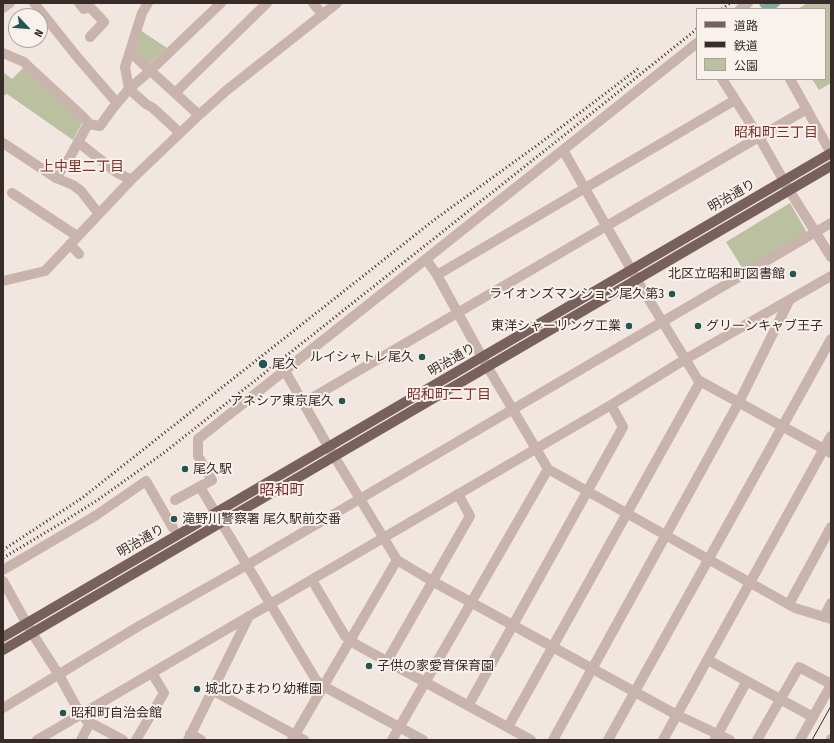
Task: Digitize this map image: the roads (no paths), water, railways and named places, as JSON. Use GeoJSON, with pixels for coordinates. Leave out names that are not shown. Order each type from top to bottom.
{"type":"FeatureCollection","features":[{"type":"Feature","properties":{"kind":"main road","name":"明治通り"},"geometry":{"type":"LineString","coordinates":[[3,650],[334,456],[631,269],[831,153]]}},
{"type":"Feature","properties":{"kind":"main road","name":"明治通り"},"geometry":{"type":"LineString","coordinates":[[3,637],[215,514],[328,446],[636,279],[831,166]]}},
{"type":"Feature","properties":{"kind":"street"},"geometry":{"type":"LineString","coordinates":[[3,8],[10,3]]}},
{"type":"Feature","properties":{"kind":"street"},"geometry":{"type":"LineString","coordinates":[[34,3],[78,58],[117,103]]}},
{"type":"Feature","properties":{"kind":"street"},"geometry":{"type":"LineString","coordinates":[[79,3],[84,9],[90,6],[104,22],[90,37]]}},
{"type":"Feature","properties":{"kind":"street"},"geometry":{"type":"LineString","coordinates":[[148,3],[142,13],[125,67],[129,90],[153,108],[180,133]]}},
{"type":"Feature","properties":{"kind":"street"},"geometry":{"type":"LineString","coordinates":[[3,53],[24,62],[81,115],[88,124],[100,126],[129,90],[222,3]]}},
{"type":"Feature","properties":{"kind":"street"},"geometry":{"type":"LineString","coordinates":[[175,93],[267,3]]}},
{"type":"Feature","properties":{"kind":"street"},"geometry":{"type":"LineString","coordinates":[[313,3],[323,15]]}},
{"type":"Feature","properties":{"kind":"street"},"geometry":{"type":"LineString","coordinates":[[3,281],[45,271],[131,180],[180,133],[227,90],[337,3]]}},
{"type":"Feature","properties":{"kind":"street"},"geometry":{"type":"LineString","coordinates":[[175,500],[212,480],[198,456],[198,439],[696,43]]}},
{"type":"Feature","properties":{"kind":"street"},"geometry":{"type":"LineString","coordinates":[[130,52],[199,116]]}},
{"type":"Feature","properties":{"kind":"street"},"geometry":{"type":"LineString","coordinates":[[726,80],[735,100],[759,137],[783,181],[831,257]]}},
{"type":"Feature","properties":{"kind":"street"},"geometry":{"type":"LineString","coordinates":[[791,80],[831,153]]}},
{"type":"Feature","properties":{"kind":"street"},"geometry":{"type":"LineString","coordinates":[[437,275],[735,100]]}},
{"type":"Feature","properties":{"kind":"street"},"geometry":{"type":"LineString","coordinates":[[303,403],[806,109]]}},
{"type":"Feature","properties":{"kind":"street"},"geometry":{"type":"LineString","coordinates":[[56,178],[70,157],[88,124]]}},
{"type":"Feature","properties":{"kind":"street"},"geometry":{"type":"LineString","coordinates":[[3,142],[56,178],[73,185],[81,191],[99,214]]}},
{"type":"Feature","properties":{"kind":"street"},"geometry":{"type":"LineString","coordinates":[[78,142],[116,172],[131,180]]}},
{"type":"Feature","properties":{"kind":"street"},"geometry":{"type":"LineString","coordinates":[[563,150],[636,279],[663,322],[684,360],[698,380],[828,451]]}},
{"type":"Feature","properties":{"kind":"street"},"geometry":{"type":"LineString","coordinates":[[12,193],[77,236]]}},
{"type":"Feature","properties":{"kind":"street"},"geometry":{"type":"LineString","coordinates":[[3,708],[139,626],[247,565],[831,223]]}},
{"type":"Feature","properties":{"kind":"street"},"geometry":{"type":"LineString","coordinates":[[70,244],[79,254]]}},
{"type":"Feature","properties":{"kind":"street"},"geometry":{"type":"LineString","coordinates":[[426,259],[437,275],[485,362],[548,469],[709,558],[795,608],[827,618],[831,603]]}},
{"type":"Feature","properties":{"kind":"street"},"geometry":{"type":"LineString","coordinates":[[37,740],[611,405],[684,360],[831,276]]}},
{"type":"Feature","properties":{"kind":"street"},"geometry":{"type":"LineString","coordinates":[[553,740],[739,402],[789,301]]}},
{"type":"Feature","properties":{"kind":"street"},"geometry":{"type":"LineString","coordinates":[[608,740],[831,339]]}},
{"type":"Feature","properties":{"kind":"street"},"geometry":{"type":"LineString","coordinates":[[285,371],[328,446],[397,560],[432,581],[716,737],[730,740]]}},
{"type":"Feature","properties":{"kind":"street"},"geometry":{"type":"LineString","coordinates":[[508,727],[700,382]]}},
{"type":"Feature","properties":{"kind":"street"},"geometry":{"type":"LineString","coordinates":[[468,706],[586,491],[623,427],[611,405]]}},
{"type":"Feature","properties":{"kind":"street"},"geometry":{"type":"LineString","coordinates":[[663,740],[750,582],[828,451],[831,436]]}},
{"type":"Feature","properties":{"kind":"street"},"geometry":{"type":"LineString","coordinates":[[392,740],[548,469]]}},
{"type":"Feature","properties":{"kind":"street"},"geometry":{"type":"LineString","coordinates":[[3,570],[95,516],[146,481],[173,528]]}},
{"type":"Feature","properties":{"kind":"street"},"geometry":{"type":"LineString","coordinates":[[200,487],[316,680],[323,686],[423,740]]}},
{"type":"Feature","properties":{"kind":"street"},"geometry":{"type":"LineString","coordinates":[[387,661],[470,516],[458,494]]}},
{"type":"Feature","properties":{"kind":"street"},"geometry":{"type":"LineString","coordinates":[[789,604],[831,527]]}},
{"type":"Feature","properties":{"kind":"street"},"geometry":{"type":"LineString","coordinates":[[212,690],[297,738],[323,686],[397,560]]}},
{"type":"Feature","properties":{"kind":"street"},"geometry":{"type":"LineString","coordinates":[[312,580],[345,636],[350,640],[425,685],[531,740]]}},
{"type":"Feature","properties":{"kind":"street"},"geometry":{"type":"LineString","coordinates":[[3,581],[26,624],[59,675],[76,706],[87,721],[123,740]]}},
{"type":"Feature","properties":{"kind":"street"},"geometry":{"type":"LineString","coordinates":[[201,740],[189,737],[248,616]]}},
{"type":"Feature","properties":{"kind":"street"},"geometry":{"type":"LineString","coordinates":[[708,660],[813,717]]}},
{"type":"Feature","properties":{"kind":"street"},"geometry":{"type":"LineString","coordinates":[[757,740],[799,667],[831,684],[800,740]]}},
{"type":"Feature","properties":{"kind":"street"},"geometry":{"type":"LineString","coordinates":[[136,740],[164,693],[152,673]]}},
{"type":"Feature","properties":{"kind":"street"},"geometry":{"type":"LineString","coordinates":[[716,737],[748,681]]}},
{"type":"Feature","properties":{"kind":"street"},"geometry":{"type":"LineString","coordinates":[[82,740],[90,723]]}},
{"type":"Feature","properties":{"kind":"water"},"geometry":{"type":"Polygon","coordinates":[[[762,3],[782,3],[776,8],[762,8],[759,5],[762,3]]]}},
{"type":"Feature","properties":{"kind":"tram line"},"geometry":{"type":"LineString","coordinates":[[812,740],[831,706]]}},
{"type":"Feature","properties":{"kind":"railway"},"geometry":{"type":"LineString","coordinates":[[723,8],[730,3]]}},
{"type":"Feature","properties":{"kind":"railway"},"geometry":{"type":"LineString","coordinates":[[3,558],[99,499],[165,452],[696,30]]}},
{"type":"Feature","properties":{"kind":"railway"},"geometry":{"type":"LineString","coordinates":[[3,550],[82,498],[434,220],[543,141],[640,67]]}},
{"type":"Feature","properties":{"kind":"place","name":"北区立昭和町図書館"},"geometry":{"type":"Point","coordinates":[793,274]}},
{"type":"Feature","properties":{"kind":"place","name":"ライオンズマンション尾久第3"},"geometry":{"type":"Point","coordinates":[672,294]}},
{"type":"Feature","properties":{"kind":"place","name":"東洋シャーリング工業"},"geometry":{"type":"Point","coordinates":[629,326]}},
{"type":"Feature","properties":{"kind":"place","name":"グリーンキャブ王子"},"geometry":{"type":"Point","coordinates":[698,326]}},
{"type":"Feature","properties":{"kind":"place","name":"ルイシャトレ尾久"},"geometry":{"type":"Point","coordinates":[422,357]}},
{"type":"Feature","properties":{"kind":"place","name":"尾久"},"geometry":{"type":"Point","coordinates":[263,364]}},
{"type":"Feature","properties":{"kind":"place","name":"アネシア東京尾久"},"geometry":{"type":"Point","coordinates":[342,401]}},
{"type":"Feature","properties":{"kind":"place","name":"尾久駅"},"geometry":{"type":"Point","coordinates":[185,469]}},
{"type":"Feature","properties":{"kind":"place","name":"滝野川警察署 尾久駅前交番"},"geometry":{"type":"Point","coordinates":[174,519]}},
{"type":"Feature","properties":{"kind":"place","name":"子供の家愛育保育園"},"geometry":{"type":"Point","coordinates":[369,666]}},
{"type":"Feature","properties":{"kind":"place","name":"城北ひまわり幼稚園"},"geometry":{"type":"Point","coordinates":[197,689]}},
{"type":"Feature","properties":{"kind":"place","name":"昭和町自治会館"},"geometry":{"type":"Point","coordinates":[63,713]}},
{"type":"Feature","properties":{"kind":"district","name":"昭和町三丁目"},"geometry":{"type":"Point","coordinates":[776,133]}},
{"type":"Feature","properties":{"kind":"district","name":"上中里二丁目"},"geometry":{"type":"Point","coordinates":[82,167]}},
{"type":"Feature","properties":{"kind":"district","name":"昭和町二丁目"},"geometry":{"type":"Point","coordinates":[449,395]}},
{"type":"Feature","properties":{"kind":"district","name":"昭和町"},"geometry":{"type":"Point","coordinates":[282,491]}}]}
